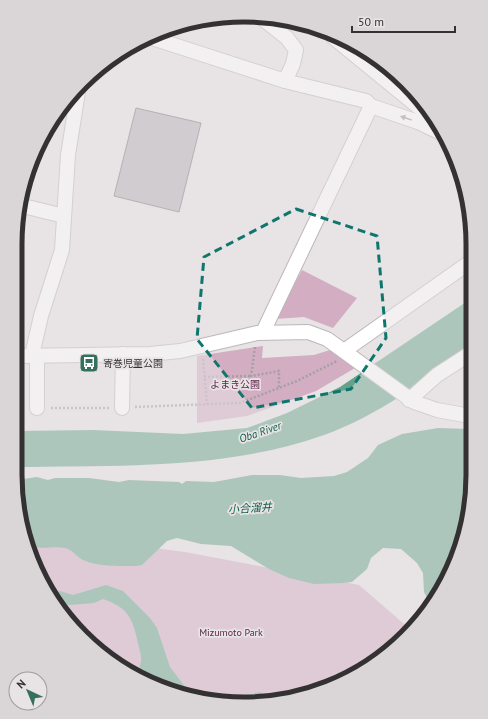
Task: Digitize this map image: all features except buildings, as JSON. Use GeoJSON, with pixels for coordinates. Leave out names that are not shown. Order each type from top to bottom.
{"type":"FeatureCollection","features":[{"type":"Feature","properties":{"kind":"highway"},"geometry":{"type":"LineString","coordinates":[[358,54],[408,94]]}},
{"type":"Feature","properties":{"kind":"street"},"geometry":{"type":"LineString","coordinates":[[268,23],[286,38],[296,50],[293,64],[285,81]]}},
{"type":"Feature","properties":{"kind":"street"},"geometry":{"type":"LineString","coordinates":[[157,40],[285,81],[366,101],[371,106],[418,122],[434,130]]}},
{"type":"Feature","properties":{"kind":"street"},"geometry":{"type":"LineString","coordinates":[[37,408],[34,355],[41,316],[62,250],[68,155],[77,98]]}},
{"type":"Feature","properties":{"kind":"street"},"geometry":{"type":"LineString","coordinates":[[260,333],[371,106]]}},
{"type":"Feature","properties":{"kind":"street"},"geometry":{"type":"LineString","coordinates":[[25,207],[64,216]]}},
{"type":"Feature","properties":{"kind":"street"},"geometry":{"type":"LineString","coordinates":[[350,355],[466,265]]}},
{"type":"Feature","properties":{"kind":"street"},"geometry":{"type":"LineString","coordinates":[[22,356],[123,354],[180,351],[260,333],[308,332],[327,339],[407,398],[436,410],[466,415]]}},
{"type":"Feature","properties":{"kind":"street"},"geometry":{"type":"LineString","coordinates":[[122,408],[123,354]]}},
{"type":"Feature","properties":{"kind":"street"},"geometry":{"type":"LineString","coordinates":[[407,398],[437,375],[466,356]]}},
{"type":"Feature","properties":{"kind":"path"},"geometry":{"type":"LineString","coordinates":[[251,376],[260,333]]}},
{"type":"Feature","properties":{"kind":"path"},"geometry":{"type":"LineString","coordinates":[[203,346],[207,404]]}},
{"type":"Feature","properties":{"kind":"path"},"geometry":{"type":"LineString","coordinates":[[22,409],[122,408],[240,403],[297,381],[350,355]]}},
{"type":"Feature","properties":{"kind":"path"},"geometry":{"type":"LineString","coordinates":[[204,376],[251,376],[279,371],[279,388]]}},
{"type":"Feature","properties":{"kind":"highlighted area"},"geometry":{"type":"Polygon","coordinates":[[[296,209],[377,236],[386,338],[351,389],[252,408],[197,339],[204,257],[296,209]]]}},
{"type":"Feature","properties":{"kind":"green space"},"geometry":{"type":"Polygon","coordinates":[[[302,270],[357,298],[333,328],[304,317],[275,319],[302,270]]]}},
{"type":"Feature","properties":{"kind":"green space","name":"よまき公園"},"geometry":{"type":"Polygon","coordinates":[[[263,346],[262,358],[314,355],[330,350],[355,368],[316,391],[247,416],[197,423],[197,356],[263,346]]]}},
{"type":"Feature","properties":{"kind":"green space","name":"Mizumoto Park"},"geometry":{"type":"Polygon","coordinates":[[[30,532],[185,552],[359,585],[406,626],[390,642],[367,660],[329,680],[287,693],[259,697],[229,697],[201,693],[173,685],[146,674],[121,660],[87,632],[68,610],[52,586],[39,560],[30,532]]]}},
{"type":"Feature","properties":{"kind":"water","name":"Oba River"},"geometry":{"type":"Polygon","coordinates":[[[466,302],[466,350],[419,384],[382,408],[324,435],[287,446],[210,460],[132,465],[22,467],[22,431],[93,430],[183,434],[247,428],[287,413],[340,387],[466,302]]]}},
{"type":"Feature","properties":{"kind":"water","name":"小合溜井"},"geometry":{"type":"Polygon","coordinates":[[[438,428],[466,429],[466,490],[462,518],[449,560],[428,600],[424,592],[423,573],[417,563],[401,549],[383,548],[371,558],[367,569],[352,582],[314,584],[289,578],[269,569],[231,546],[201,544],[177,538],[167,541],[142,565],[109,566],[95,564],[83,560],[68,549],[60,547],[40,548],[34,547],[26,518],[22,479],[37,477],[48,480],[55,478],[89,478],[119,482],[129,480],[179,482],[182,484],[186,481],[214,482],[252,475],[280,475],[301,478],[334,476],[347,472],[368,458],[378,445],[402,434],[438,428]]]}},
{"type":"Feature","properties":{"kind":"water"},"geometry":{"type":"Polygon","coordinates":[[[106,585],[123,591],[150,618],[157,628],[170,667],[187,689],[159,680],[139,670],[141,657],[135,631],[130,618],[123,609],[103,599],[94,603],[65,605],[56,593],[60,591],[73,595],[106,585]]]}},
{"type":"Feature","properties":{"kind":"water"},"geometry":{"type":"Polygon","coordinates":[[[260,692],[265,696],[259,697],[238,697],[260,692]]]}},
{"type":"Feature","properties":{"kind":"place","name":"寄巻児童公園"},"geometry":{"type":"Point","coordinates":[89,363]}}]}
